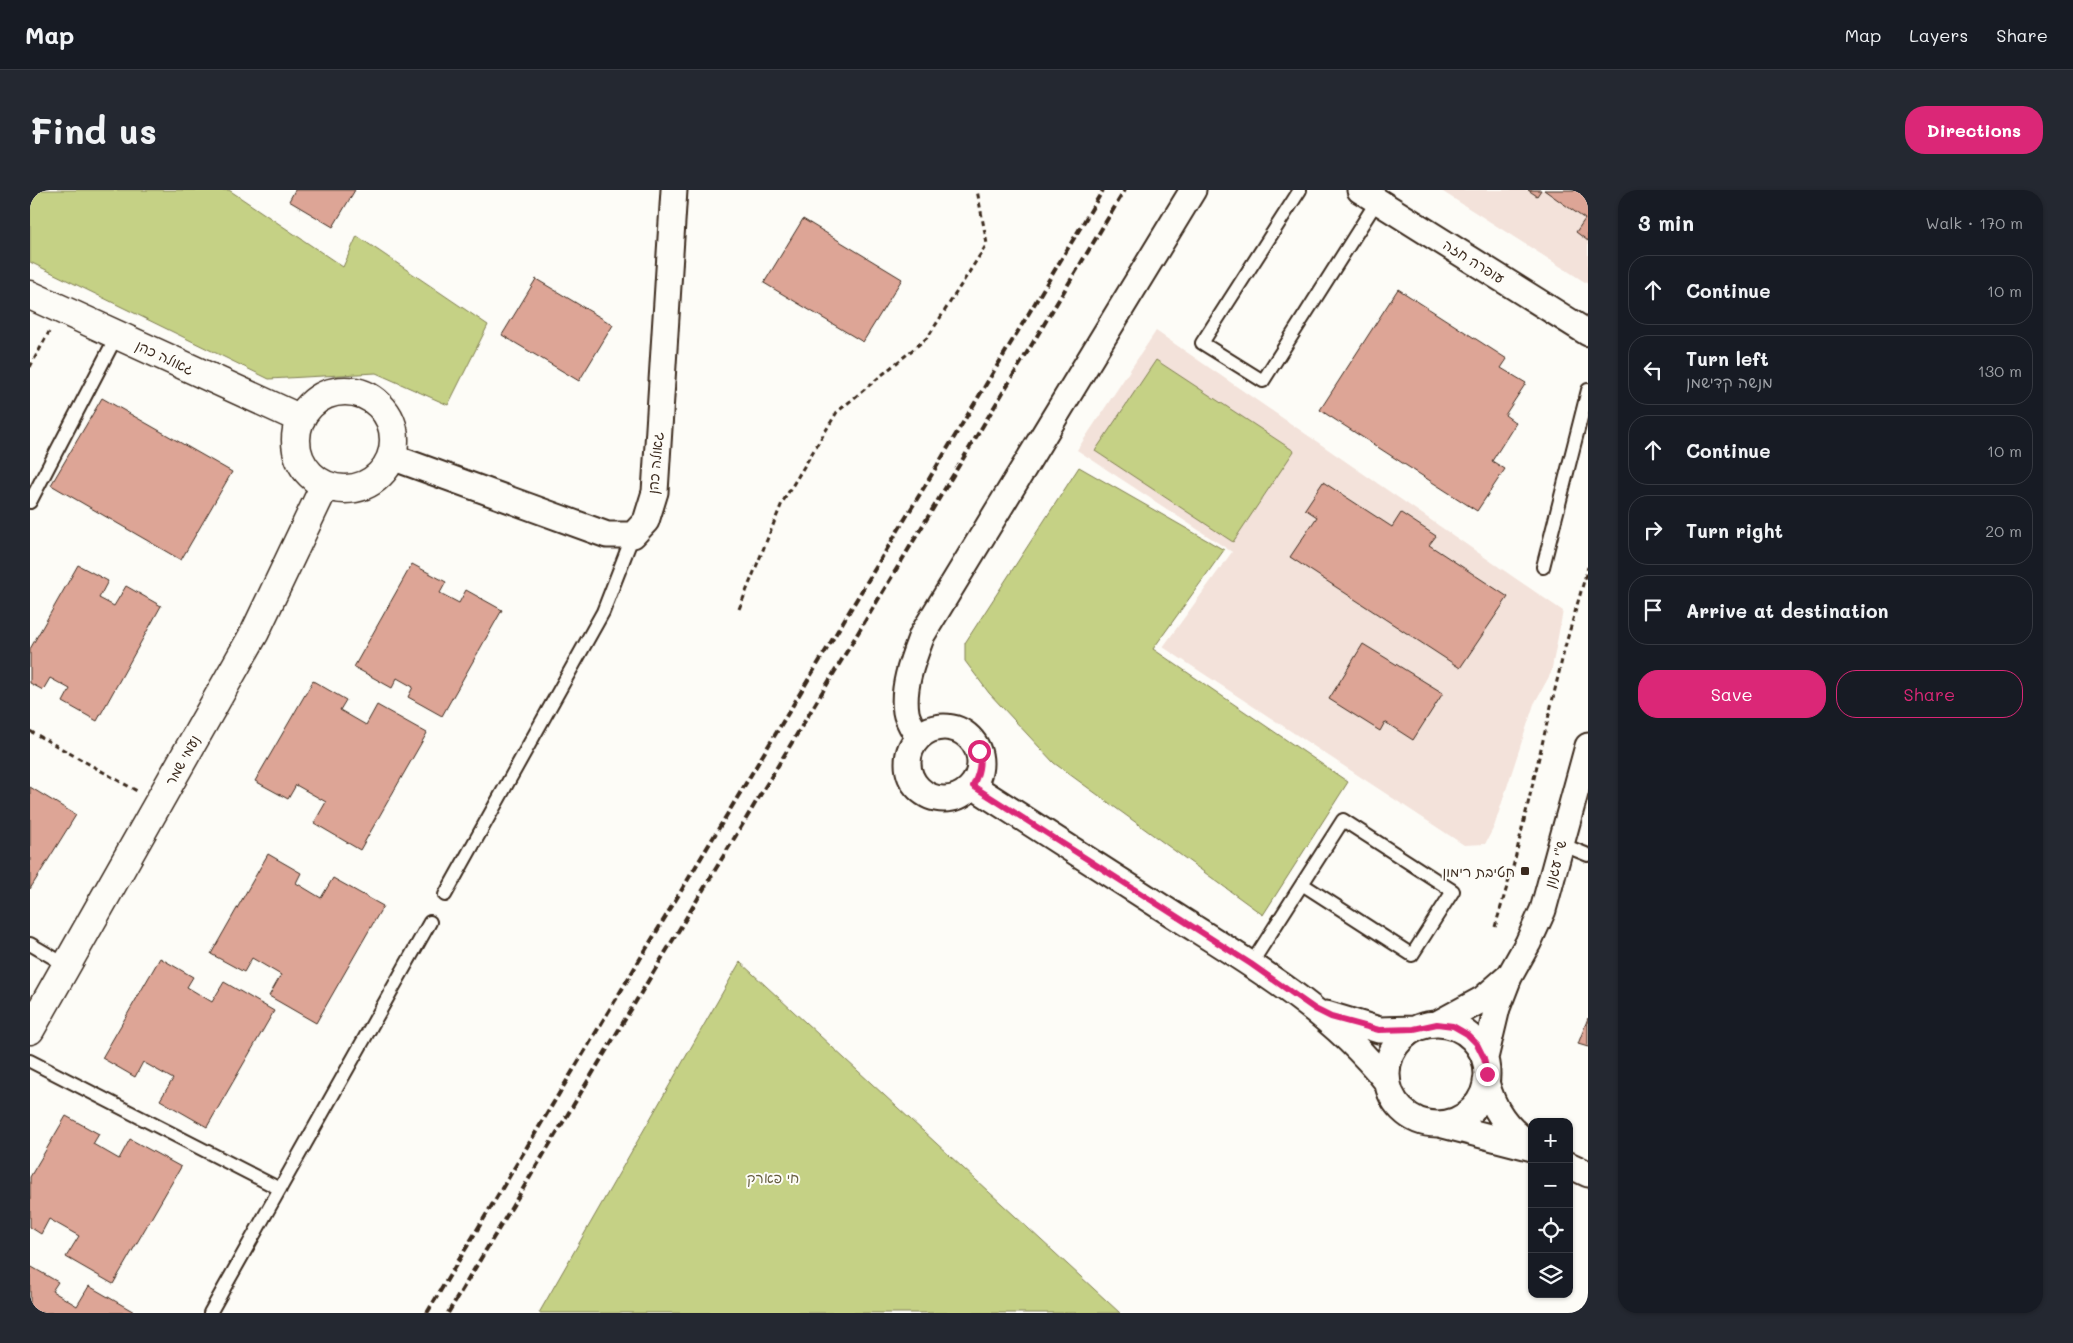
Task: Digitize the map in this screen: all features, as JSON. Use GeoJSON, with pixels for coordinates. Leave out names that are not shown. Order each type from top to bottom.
{"type":"FeatureCollection","features":[{"type":"Feature","properties":{"kind":"street","name":"גאולה כהן"},"geometry":{"type":"LineString","coordinates":[[633,535],[646,521],[655,492],[674,190]]}},
{"type":"Feature","properties":{"kind":"street"},"geometry":{"type":"LineString","coordinates":[[918,737],[906,713],[906,689],[910,665],[922,635],[1193,190]]}},
{"type":"Feature","properties":{"kind":"street","name":"עופרה חזה"},"geometry":{"type":"LineString","coordinates":[[1369,195],[1588,333]]}},
{"type":"Feature","properties":{"kind":"street","name":"גאולה כהן"},"geometry":{"type":"LineString","coordinates":[[30,295],[300,419]]}},
{"type":"Feature","properties":{"kind":"street"},"geometry":{"type":"LineString","coordinates":[[339,392],[356,392],[371,399],[384,410],[392,425],[394,441],[392,457],[383,472],[371,482],[357,488],[341,489],[326,485],[312,477],[302,465],[296,450],[296,434],[300,419],[310,406],[323,396],[339,392]]}},
{"type":"Feature","properties":{"kind":"street"},"geometry":{"type":"LineString","coordinates":[[392,457],[606,535],[633,535]]}},
{"type":"Feature","properties":{"kind":"street","name":"נעמי שמר"},"geometry":{"type":"LineString","coordinates":[[30,1030],[255,632],[326,485]]}},
{"type":"Feature","properties":{"kind":"street"},"geometry":{"type":"LineString","coordinates":[[940,726],[952,727],[964,732],[973,740],[979,751],[981,763],[979,775],[973,786],[964,794],[947,799],[929,796],[920,790],[912,781],[908,770],[907,758],[918,737],[928,730],[940,726]]}},
{"type":"Feature","properties":{"kind":"street","name":"ש\"י עגנון"},"geometry":{"type":"LineString","coordinates":[[1485,1070],[1497,1008],[1509,977],[1528,943],[1543,910],[1588,746]]}},
{"type":"Feature","properties":{"kind":"street"},"geometry":{"type":"LineString","coordinates":[[973,786],[1251,964],[1315,1009],[1369,1059],[1387,1082]]}},
{"type":"Feature","properties":{"kind":"street","name":"ש\"י עגנון"},"geometry":{"type":"LineString","coordinates":[[1425,1026],[1483,999],[1509,977]]}},
{"type":"Feature","properties":{"kind":"street"},"geometry":{"type":"LineString","coordinates":[[1315,1009],[1331,1017],[1379,1030],[1425,1026],[1453,1026],[1467,1034],[1477,1044],[1491,1098],[1507,1124],[1528,1143]]}},
{"type":"Feature","properties":{"kind":"street"},"geometry":{"type":"LineString","coordinates":[[1425,1026],[1401,1038],[1392,1050],[1387,1066],[1387,1082],[1392,1097],[1407,1114],[1421,1121],[1528,1146]]}},
{"type":"Feature","properties":{"kind":"street"},"geometry":{"type":"LineString","coordinates":[[1437,1124],[1453,1121],[1467,1114],[1481,1097],[1485,1070]]}},
{"type":"Feature","properties":{"kind":"street"},"geometry":{"type":"LineString","coordinates":[[1573,1167],[1588,1174]]}},
{"type":"Feature","properties":{"kind":"lane"},"geometry":{"type":"LineString","coordinates":[[1300,190],[1202,343],[1263,381],[1369,195]]}},
{"type":"Feature","properties":{"kind":"lane"},"geometry":{"type":"LineString","coordinates":[[30,502],[117,336]]}},
{"type":"Feature","properties":{"kind":"lane"},"geometry":{"type":"LineString","coordinates":[[1543,567],[1588,390]]}},
{"type":"Feature","properties":{"kind":"lane"},"geometry":{"type":"LineString","coordinates":[[446,895],[603,612],[633,535]]}},
{"type":"Feature","properties":{"kind":"lane"},"geometry":{"type":"LineString","coordinates":[[1251,964],[1342,820],[1453,891],[1412,955],[1302,884]]}},
{"type":"Feature","properties":{"kind":"lane"},"geometry":{"type":"LineString","coordinates":[[1561,844],[1588,855]]}},
{"type":"Feature","properties":{"kind":"lane"},"geometry":{"type":"LineString","coordinates":[[210,1313],[430,922]]}},
{"type":"Feature","properties":{"kind":"lane"},"geometry":{"type":"LineString","coordinates":[[30,944],[66,965]]}},
{"type":"Feature","properties":{"kind":"lane"},"geometry":{"type":"LineString","coordinates":[[30,1062],[280,1189]]}},
{"type":"Feature","properties":{"kind":"path"},"geometry":{"type":"LineString","coordinates":[[739,609],[782,503],[837,412],[928,337],[987,244],[977,190]]}},
{"type":"Feature","properties":{"kind":"path"},"geometry":{"type":"LineString","coordinates":[[30,367],[62,310]]}},
{"type":"Feature","properties":{"kind":"path"},"geometry":{"type":"LineString","coordinates":[[1495,927],[1512,871],[1565,647],[1588,567]]}},
{"type":"Feature","properties":{"kind":"path"},"geometry":{"type":"LineString","coordinates":[[30,731],[158,803]]}},
{"type":"Feature","properties":{"kind":"shaded area"},"geometry":{"type":"Polygon","coordinates":[[[1440,190],[1588,190],[1588,284],[1440,190]]]}},
{"type":"Feature","properties":{"kind":"shaded area"},"geometry":{"type":"Polygon","coordinates":[[[1156,331],[1563,611],[1551,673],[1534,704],[1494,827],[1485,844],[1464,845],[1163,647],[1232,552],[1077,450],[1156,331]]]}},
{"type":"Feature","properties":{"kind":"green space"},"geometry":{"type":"Polygon","coordinates":[[[30,190],[229,190],[343,267],[357,236],[488,325],[448,405],[376,373],[269,379],[30,262],[30,190]]]}},
{"type":"Feature","properties":{"kind":"green space"},"geometry":{"type":"Polygon","coordinates":[[[1156,360],[1294,451],[1233,542],[1095,451],[1156,360]]]}},
{"type":"Feature","properties":{"kind":"green space"},"geometry":{"type":"Polygon","coordinates":[[[1079,467],[1224,550],[1153,649],[1348,782],[1263,915],[1054,763],[989,693],[965,661],[965,643],[1079,467]]]}},
{"type":"Feature","properties":{"kind":"green space","name":"חי פארק"},"geometry":{"type":"Polygon","coordinates":[[[740,962],[1120,1313],[539,1313],[740,962]]]}},
{"type":"Feature","properties":{"kind":"building"},"geometry":{"type":"Polygon","coordinates":[[[295,190],[355,190],[333,227],[289,201],[295,190]]]}},
{"type":"Feature","properties":{"kind":"building"},"geometry":{"type":"Polygon","coordinates":[[[1528,190],[1541,190],[1537,196],[1528,190]]]}},
{"type":"Feature","properties":{"kind":"building"},"geometry":{"type":"Polygon","coordinates":[[[1544,190],[1588,190],[1588,241],[1576,232],[1585,219],[1544,190]]]}},
{"type":"Feature","properties":{"kind":"building"},"geometry":{"type":"Polygon","coordinates":[[[803,219],[902,279],[863,342],[764,283],[803,219]]]}},
{"type":"Feature","properties":{"kind":"building"},"geometry":{"type":"Polygon","coordinates":[[[536,279],[613,325],[579,381],[502,335],[536,279]]]}},
{"type":"Feature","properties":{"kind":"building"},"geometry":{"type":"Polygon","coordinates":[[[1398,289],[1507,359],[1501,368],[1526,383],[1505,415],[1516,423],[1492,461],[1505,469],[1477,511],[1320,410],[1398,289]]]}},
{"type":"Feature","properties":{"kind":"building"},"geometry":{"type":"Polygon","coordinates":[[[102,398],[232,472],[181,560],[51,485],[102,398]]]}},
{"type":"Feature","properties":{"kind":"building"},"geometry":{"type":"Polygon","coordinates":[[[1323,482],[1392,527],[1401,513],[1436,536],[1429,545],[1508,597],[1460,668],[1290,557],[1317,517],[1305,509],[1323,482]]]}},
{"type":"Feature","properties":{"kind":"building"},"geometry":{"type":"Polygon","coordinates":[[[412,564],[446,582],[440,593],[459,603],[466,590],[502,610],[442,716],[408,697],[413,687],[397,678],[392,688],[354,667],[412,564]]]}},
{"type":"Feature","properties":{"kind":"building"},"geometry":{"type":"Polygon","coordinates":[[[78,565],[108,581],[99,598],[114,606],[126,586],[161,606],[97,721],[63,702],[70,689],[50,678],[43,690],[30,683],[30,649],[78,565]]]}},
{"type":"Feature","properties":{"kind":"building"},"geometry":{"type":"Polygon","coordinates":[[[1363,644],[1443,693],[1413,740],[1385,722],[1380,731],[1329,699],[1363,644]]]}},
{"type":"Feature","properties":{"kind":"building"},"geometry":{"type":"Polygon","coordinates":[[[313,681],[346,700],[340,710],[366,725],[377,705],[427,733],[360,850],[314,823],[326,802],[296,785],[288,799],[255,781],[313,681]]]}},
{"type":"Feature","properties":{"kind":"building"},"geometry":{"type":"Polygon","coordinates":[[[30,787],[76,815],[30,889],[30,787]]]}},
{"type":"Feature","properties":{"kind":"building"},"geometry":{"type":"Polygon","coordinates":[[[268,854],[301,873],[296,883],[321,898],[333,878],[383,906],[316,1023],[269,996],[281,975],[252,958],[244,972],[211,954],[268,854]]]}},
{"type":"Feature","properties":{"kind":"building"},"geometry":{"type":"Polygon","coordinates":[[[160,958],[193,977],[187,987],[212,1002],[224,982],[274,1011],[207,1127],[160,1100],[173,1079],[143,1062],[135,1077],[102,1058],[160,958]]]}},
{"type":"Feature","properties":{"kind":"building"},"geometry":{"type":"Polygon","coordinates":[[[1588,1018],[1588,1047],[1578,1044],[1588,1018]]]}},
{"type":"Feature","properties":{"kind":"building"},"geometry":{"type":"Polygon","coordinates":[[[66,1116],[99,1134],[93,1144],[119,1159],[130,1139],[181,1167],[113,1284],[66,1257],[79,1236],[49,1219],[41,1234],[30,1227],[30,1177],[66,1116]]]}},
{"type":"Feature","properties":{"kind":"building"},"geometry":{"type":"Polygon","coordinates":[[[30,1266],[58,1282],[52,1291],[77,1306],[89,1286],[136,1313],[30,1313],[30,1266]]]}},
{"type":"Feature","properties":{"kind":"railway"},"geometry":{"type":"LineString","coordinates":[[427,1313],[1103,190]]}},
{"type":"Feature","properties":{"kind":"railway"},"geometry":{"type":"LineString","coordinates":[[448,1313],[1125,190]]}},
{"type":"Feature","properties":{"kind":"place","name":"חטיבת רימון"},"geometry":{"type":"Point","coordinates":[1525,871]}},
{"type":"Feature","properties":{"kind":"route"},"geometry":{"type":"LineString","coordinates":[[979,751],[981,763],[979,775],[973,786],[1251,964],[1315,1009],[1331,1017],[1379,1030],[1414,1029],[1429,1024],[1453,1026],[1467,1034],[1477,1044],[1484,1058],[1487,1074]]}}]}
